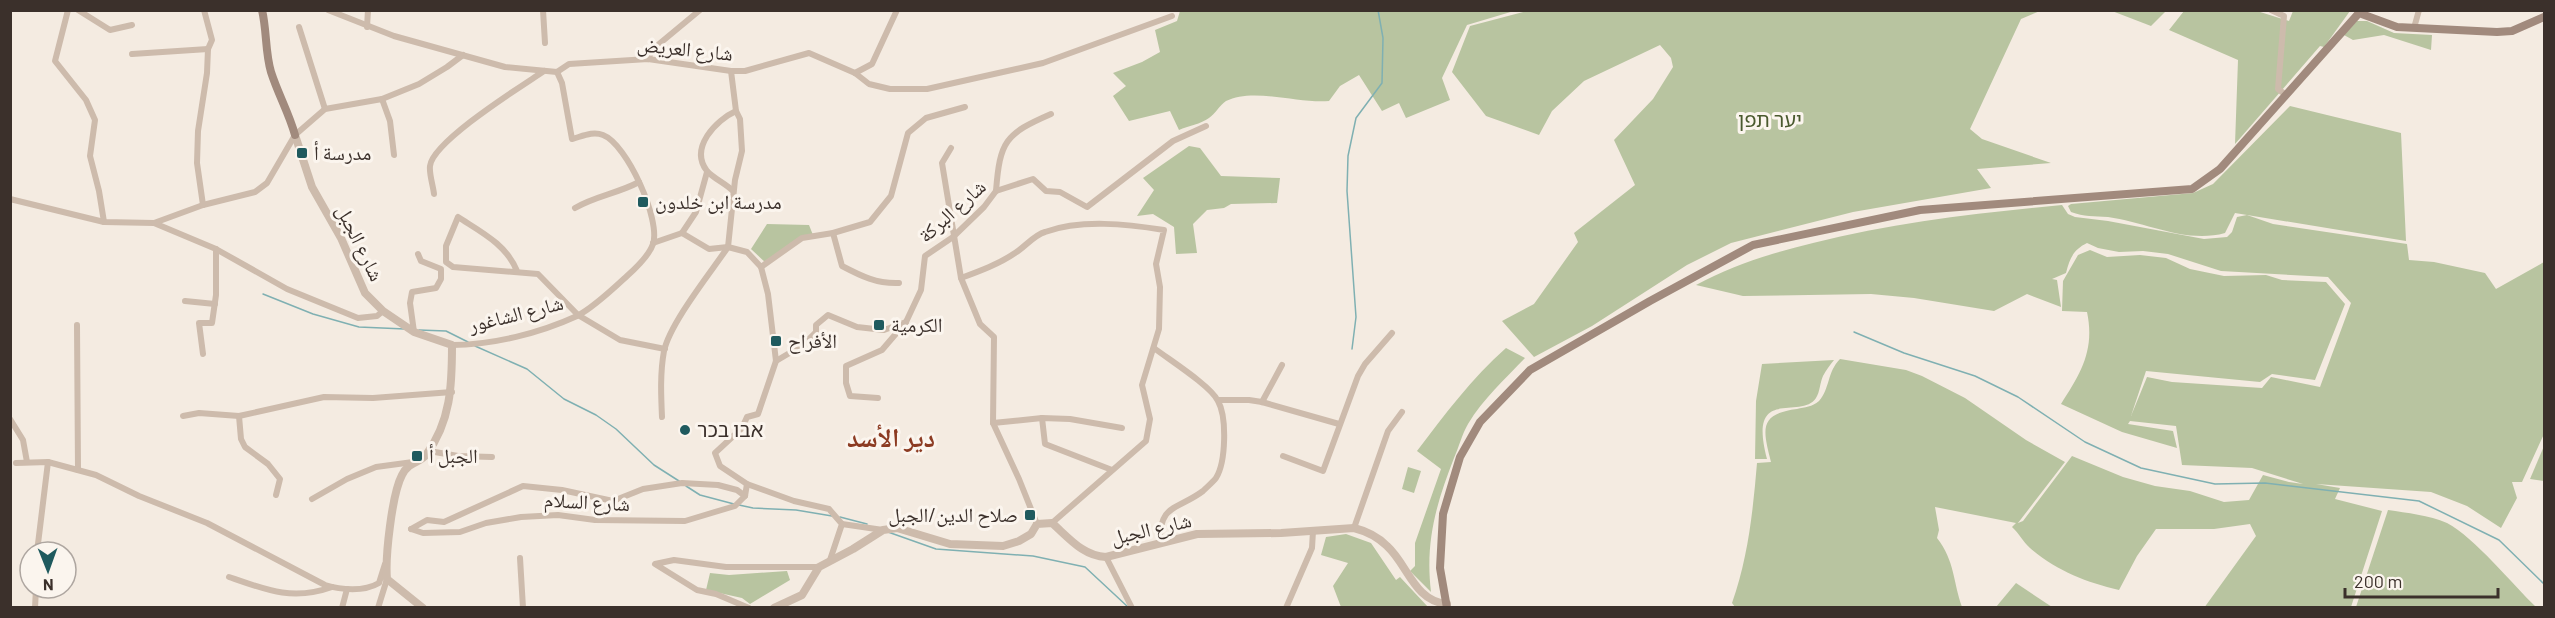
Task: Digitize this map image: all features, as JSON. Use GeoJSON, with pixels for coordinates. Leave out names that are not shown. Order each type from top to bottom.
{"type":"FeatureCollection","features":[{"type":"Feature","properties":{"kind":"main road"},"geometry":{"type":"LineString","coordinates":[[262,10],[264,43],[272,73],[290,116],[295,135]]}},
{"type":"Feature","properties":{"kind":"main road"},"geometry":{"type":"LineString","coordinates":[[1447,606],[1440,568],[1443,514],[1460,457],[1480,422],[1530,370],[1753,245],[1920,210],[2192,189],[2220,169],[2360,12],[2397,27],[2505,32],[2544,17]]}},
{"type":"Feature","properties":{"kind":"street"},"geometry":{"type":"LineString","coordinates":[[68,10],[55,61],[86,100],[95,120],[90,156],[104,222]]}},
{"type":"Feature","properties":{"kind":"street"},"geometry":{"type":"LineString","coordinates":[[78,10],[110,30],[132,25]]}},
{"type":"Feature","properties":{"kind":"street"},"geometry":{"type":"LineString","coordinates":[[203,205],[197,163],[198,141],[208,49],[212,40],[204,10]]}},
{"type":"Feature","properties":{"kind":"street","name":"شارع العريض"},"geometry":{"type":"LineString","coordinates":[[328,10],[367,27],[505,67],[557,72],[569,64],[648,59],[745,71],[809,53],[855,73],[869,84],[890,89],[927,89],[1044,63],[1172,16]]}},
{"type":"Feature","properties":{"kind":"street"},"geometry":{"type":"LineString","coordinates":[[367,27],[368,10]]}},
{"type":"Feature","properties":{"kind":"street"},"geometry":{"type":"LineString","coordinates":[[543,10],[545,43]]}},
{"type":"Feature","properties":{"kind":"street"},"geometry":{"type":"LineString","coordinates":[[648,59],[653,49],[700,10]]}},
{"type":"Feature","properties":{"kind":"street"},"geometry":{"type":"LineString","coordinates":[[855,73],[872,64],[897,10]]}},
{"type":"Feature","properties":{"kind":"street"},"geometry":{"type":"LineString","coordinates":[[2271,10],[2285,13],[2278,89],[2286,95]]}},
{"type":"Feature","properties":{"kind":"street"},"geometry":{"type":"LineString","coordinates":[[2414,28],[2419,10]]}},
{"type":"Feature","properties":{"kind":"street"},"geometry":{"type":"LineString","coordinates":[[299,27],[324,110]]}},
{"type":"Feature","properties":{"kind":"street"},"geometry":{"type":"LineString","coordinates":[[132,54],[208,49]]}},
{"type":"Feature","properties":{"kind":"street"},"geometry":{"type":"LineString","coordinates":[[10,199],[104,222],[154,223],[203,205],[255,192],[267,183],[295,135],[324,110],[382,99],[419,84],[447,68],[463,55]]}},
{"type":"Feature","properties":{"kind":"street"},"geometry":{"type":"LineString","coordinates":[[434,194],[430,165],[438,152],[468,123],[544,71]]}},
{"type":"Feature","properties":{"kind":"street"},"geometry":{"type":"LineString","coordinates":[[662,417],[661,385],[665,349],[685,309],[728,247],[733,191],[742,151],[740,119],[736,111],[731,71]]}},
{"type":"Feature","properties":{"kind":"street"},"geometry":{"type":"LineString","coordinates":[[557,72],[562,83],[572,139],[592,133],[605,136],[619,149],[639,182],[652,214],[653,243],[682,233],[696,212],[707,172]]}},
{"type":"Feature","properties":{"kind":"street"},"geometry":{"type":"LineString","coordinates":[[382,99],[390,121],[394,155]]}},
{"type":"Feature","properties":{"kind":"street"},"geometry":{"type":"LineString","coordinates":[[761,267],[802,238],[870,222],[891,196],[908,133],[926,118],[965,107]]}},
{"type":"Feature","properties":{"kind":"street"},"geometry":{"type":"LineString","coordinates":[[733,191],[707,172],[702,160],[706,137],[715,125],[736,111]]}},
{"type":"Feature","properties":{"kind":"street"},"geometry":{"type":"LineString","coordinates":[[996,191],[998,164],[1003,147],[1021,127],[1051,114]]}},
{"type":"Feature","properties":{"kind":"street","name":"شارع البركة"},"geometry":{"type":"LineString","coordinates":[[878,398],[850,396],[846,383],[846,366],[882,350],[906,322],[921,290],[926,256],[953,237],[984,207],[996,191],[1033,178],[1047,190],[1060,192],[1087,207],[1173,141],[1206,126]]}},
{"type":"Feature","properties":{"kind":"street","name":"شارع الجبل"},"geometry":{"type":"LineString","coordinates":[[295,135],[312,187],[340,238],[358,282],[365,293],[383,311],[414,332],[452,345]]}},
{"type":"Feature","properties":{"kind":"street"},"geometry":{"type":"LineString","coordinates":[[951,148],[942,163],[961,278],[980,324],[994,337],[993,423],[1037,524]]}},
{"type":"Feature","properties":{"kind":"street"},"geometry":{"type":"LineString","coordinates":[[575,208],[588,200],[627,189],[639,182]]}},
{"type":"Feature","properties":{"kind":"street"},"geometry":{"type":"LineString","coordinates":[[517,271],[508,255],[496,242],[458,217],[446,246],[446,262],[453,267],[538,274],[578,315],[621,340],[665,349]]}},
{"type":"Feature","properties":{"kind":"street"},"geometry":{"type":"LineString","coordinates":[[154,223],[216,249],[287,289],[358,318],[377,316],[383,311]]}},
{"type":"Feature","properties":{"kind":"street"},"geometry":{"type":"LineString","coordinates":[[961,278],[993,266],[1043,232],[1107,224],[1164,230],[1156,264],[1161,303],[1159,329],[1142,385],[1150,419],[1146,441],[1052,523],[1037,524]]}},
{"type":"Feature","properties":{"kind":"street"},"geometry":{"type":"LineString","coordinates":[[833,232],[842,266],[859,276],[883,284],[899,283]]}},
{"type":"Feature","properties":{"kind":"street"},"geometry":{"type":"LineString","coordinates":[[682,233],[710,249],[728,247],[747,252],[761,267],[768,294],[776,361],[758,414],[747,417],[742,428],[715,453],[720,466],[747,484],[794,501],[829,509],[842,524],[883,530],[897,528],[950,544],[1003,546],[1019,541],[1030,534],[1037,524]]}},
{"type":"Feature","properties":{"kind":"street","name":"شارع الشاغور"},"geometry":{"type":"LineString","coordinates":[[452,345],[472,345],[526,333],[578,315],[639,266],[653,243]]}},
{"type":"Feature","properties":{"kind":"street"},"geometry":{"type":"LineString","coordinates":[[203,354],[199,323],[212,323],[215,304],[216,249]]}},
{"type":"Feature","properties":{"kind":"street"},"geometry":{"type":"LineString","coordinates":[[414,332],[410,303],[412,292],[436,288],[441,279],[441,269],[422,261],[418,254]]}},
{"type":"Feature","properties":{"kind":"street"},"geometry":{"type":"LineString","coordinates":[[185,301],[215,304]]}},
{"type":"Feature","properties":{"kind":"street"},"geometry":{"type":"LineString","coordinates":[[776,361],[803,345],[816,332],[816,326],[828,315],[857,327],[884,330],[906,322]]}},
{"type":"Feature","properties":{"kind":"street"},"geometry":{"type":"LineString","coordinates":[[77,325],[78,470]]}},
{"type":"Feature","properties":{"kind":"street"},"geometry":{"type":"LineString","coordinates":[[1283,456],[1323,471],[1365,364],[1392,333]]}},
{"type":"Feature","properties":{"kind":"street"},"geometry":{"type":"LineString","coordinates":[[312,499],[347,478],[376,467],[423,459],[441,427],[452,392],[452,345]]}},
{"type":"Feature","properties":{"kind":"street"},"geometry":{"type":"LineString","coordinates":[[1154,348],[1218,400],[1223,426],[1222,460],[1216,478],[1202,491],[1166,514],[1160,525],[1160,543]]}},
{"type":"Feature","properties":{"kind":"street"},"geometry":{"type":"LineString","coordinates":[[1262,402],[1282,365]]}},
{"type":"Feature","properties":{"kind":"street"},"geometry":{"type":"LineString","coordinates":[[183,416],[200,413],[239,416],[324,398],[373,398],[452,392]]}},
{"type":"Feature","properties":{"kind":"street"},"geometry":{"type":"LineString","coordinates":[[1218,400],[1262,402],[1340,424]]}},
{"type":"Feature","properties":{"kind":"street"},"geometry":{"type":"LineString","coordinates":[[1354,528],[1388,431],[1402,412]]}},
{"type":"Feature","properties":{"kind":"street"},"geometry":{"type":"LineString","coordinates":[[239,416],[241,439],[245,447],[268,464],[280,479],[276,495]]}},
{"type":"Feature","properties":{"kind":"street"},"geometry":{"type":"LineString","coordinates":[[993,423],[1042,418],[1070,419],[1122,428]]}},
{"type":"Feature","properties":{"kind":"street"},"geometry":{"type":"LineString","coordinates":[[1042,418],[1045,444],[1112,470]]}},
{"type":"Feature","properties":{"kind":"street"},"geometry":{"type":"LineString","coordinates":[[10,419],[23,440],[27,462]]}},
{"type":"Feature","properties":{"kind":"street"},"geometry":{"type":"LineString","coordinates":[[429,451],[458,456],[492,457]]}},
{"type":"Feature","properties":{"kind":"street"},"geometry":{"type":"LineString","coordinates":[[38,540],[48,462]]}},
{"type":"Feature","properties":{"kind":"street"},"geometry":{"type":"LineString","coordinates":[[16,463],[48,462],[78,470],[207,523],[332,587],[347,589],[374,586],[379,583],[385,564],[398,484],[403,472],[413,462]]}},
{"type":"Feature","properties":{"kind":"street","name":"شارع السلام"},"geometry":{"type":"LineString","coordinates":[[682,483],[718,485],[737,490],[745,496],[735,506],[685,521],[595,520],[558,515],[521,517],[486,523],[460,532],[423,533],[411,529],[427,520],[444,522],[522,486],[562,490],[613,501],[643,489],[682,483]]}},
{"type":"Feature","properties":{"kind":"street"},"geometry":{"type":"LineString","coordinates":[[745,496],[747,484]]}},
{"type":"Feature","properties":{"kind":"street","name":"شارع الجبل"},"geometry":{"type":"LineString","coordinates":[[1052,523],[1087,554],[1094,557],[1106,557],[1197,534],[1354,528],[1386,544],[1422,593],[1433,602],[1447,606]]}},
{"type":"Feature","properties":{"kind":"street"},"geometry":{"type":"LineString","coordinates":[[830,560],[842,524]]}},
{"type":"Feature","properties":{"kind":"street"},"geometry":{"type":"LineString","coordinates":[[774,608],[802,595],[819,567],[854,549],[883,530]]}},
{"type":"Feature","properties":{"kind":"street"},"geometry":{"type":"LineString","coordinates":[[1286,608],[1312,548],[1313,531]]}},
{"type":"Feature","properties":{"kind":"street"},"geometry":{"type":"LineString","coordinates":[[1106,557],[1132,608]]}},
{"type":"Feature","properties":{"kind":"street"},"geometry":{"type":"LineString","coordinates":[[520,558],[523,608]]}},
{"type":"Feature","properties":{"kind":"street"},"geometry":{"type":"LineString","coordinates":[[749,608],[733,600],[697,590],[655,564],[674,560],[726,567],[819,567]]}},
{"type":"Feature","properties":{"kind":"street"},"geometry":{"type":"LineString","coordinates":[[378,608],[387,579],[385,564]]}},
{"type":"Feature","properties":{"kind":"street"},"geometry":{"type":"LineString","coordinates":[[229,577],[279,594],[313,594],[332,587]]}},
{"type":"Feature","properties":{"kind":"street"},"geometry":{"type":"LineString","coordinates":[[387,579],[423,608]]}},
{"type":"Feature","properties":{"kind":"street"},"geometry":{"type":"LineString","coordinates":[[342,608],[347,589]]}},
{"type":"Feature","properties":{"kind":"green space"},"geometry":{"type":"Polygon","coordinates":[[[1180,10],[1514,11],[1467,25],[1442,78],[1450,100],[1406,118],[1399,103],[1382,111],[1359,75],[1340,86],[1329,101],[1263,96],[1237,97],[1226,101],[1206,120],[1179,130],[1170,111],[1129,121],[1113,96],[1126,86],[1113,73],[1160,52],[1155,30],[1177,21],[1180,10]]]}},
{"type":"Feature","properties":{"kind":"green space"},"geometry":{"type":"Polygon","coordinates":[[[2166,10],[2151,26],[2112,11],[2166,10]]]}},
{"type":"Feature","properties":{"kind":"green space","name":"יער תפן"},"geometry":{"type":"Polygon","coordinates":[[[1527,11],[2040,11],[2021,19],[1970,129],[1982,139],[2051,163],[1977,169],[1991,188],[1853,212],[1731,243],[1687,265],[1592,326],[1534,357],[1502,321],[1534,304],[1578,242],[1574,233],[1635,185],[1614,140],[1653,99],[1673,67],[1671,58],[1660,45],[1584,81],[1552,111],[1539,135],[1486,116],[1452,72],[1470,26],[1527,11]]]}},
{"type":"Feature","properties":{"kind":"green space"},"geometry":{"type":"Polygon","coordinates":[[[2184,11],[2257,11],[2289,21],[2293,11],[2350,11],[2324,47],[2320,46],[2235,144],[2238,60],[2169,30],[2184,11]]]}},
{"type":"Feature","properties":{"kind":"green space"},"geometry":{"type":"Polygon","coordinates":[[[2357,21],[2367,21],[2394,33],[2432,35],[2431,50],[2384,35],[2353,40],[2344,35],[2357,21]]]}},
{"type":"Feature","properties":{"kind":"green space"},"geometry":{"type":"Polygon","coordinates":[[[2290,106],[2401,133],[2406,241],[2235,213],[2225,233],[2196,236],[2108,217],[2080,215],[2071,212],[2068,206],[2193,193],[2213,184],[2290,106]]]}},
{"type":"Feature","properties":{"kind":"green space"},"geometry":{"type":"Polygon","coordinates":[[[1189,146],[1200,148],[1221,176],[1280,178],[1277,203],[1231,204],[1224,208],[1207,210],[1193,224],[1197,253],[1176,254],[1174,227],[1153,214],[1137,216],[1154,190],[1143,178],[1189,146]]]}},
{"type":"Feature","properties":{"kind":"green space"},"geometry":{"type":"Polygon","coordinates":[[[2062,205],[2068,214],[2075,217],[2204,239],[2227,237],[2232,232],[2237,217],[2247,215],[2273,224],[2407,244],[2409,260],[2434,262],[2485,273],[2496,289],[2544,262],[2544,434],[2522,482],[2512,482],[2517,498],[2501,528],[2467,506],[2431,492],[2316,484],[2340,488],[2335,499],[2382,511],[2351,607],[2204,608],[2256,536],[2250,524],[2214,529],[2156,529],[2137,556],[2119,590],[2083,579],[2040,556],[2012,527],[2016,523],[1935,507],[1939,530],[1937,538],[1950,563],[1962,607],[1735,607],[1732,603],[1746,552],[1757,463],[1771,462],[1766,441],[1766,425],[1775,415],[1819,401],[1840,359],[1906,370],[1922,376],[1965,398],[2026,440],[2065,462],[2018,523],[2023,521],[2072,456],[2123,477],[2155,486],[2190,491],[2224,502],[2249,500],[2263,475],[2303,484],[2252,468],[2182,465],[2176,426],[2130,421],[2128,424],[2173,431],[2177,448],[2122,432],[2061,404],[2080,371],[2088,350],[2089,338],[2087,312],[2062,311],[2063,281],[2078,255],[2090,250],[2107,257],[2140,255],[2166,258],[2190,269],[2224,276],[2266,275],[2282,280],[2326,282],[2345,304],[2315,380],[2272,374],[2260,382],[2146,371],[2131,416],[2147,377],[2172,382],[2262,388],[2271,377],[2320,387],[2351,303],[2328,277],[2221,271],[2168,254],[2143,251],[2119,252],[2098,248],[2087,243],[2073,255],[2066,273],[2052,279],[2057,280],[2061,307],[2027,294],[1994,311],[1914,298],[1871,294],[1743,296],[1696,285],[1753,260],[1875,229],[1999,211],[2062,205]]]}},
{"type":"Feature","properties":{"kind":"green space"},"geometry":{"type":"Polygon","coordinates":[[[767,224],[809,225],[813,235],[802,237],[767,264],[751,249],[767,224]]]}},
{"type":"Feature","properties":{"kind":"green space"},"geometry":{"type":"Polygon","coordinates":[[[1506,348],[1525,358],[1480,406],[1462,436],[1437,507],[1431,540],[1431,592],[1410,571],[1415,566],[1415,543],[1441,469],[1417,451],[1470,384],[1506,348]]]}},
{"type":"Feature","properties":{"kind":"green space"},"geometry":{"type":"Polygon","coordinates":[[[1834,360],[1823,376],[1816,398],[1809,404],[1778,409],[1770,413],[1764,421],[1763,436],[1767,459],[1755,459],[1756,401],[1762,364],[1834,360]]]}},
{"type":"Feature","properties":{"kind":"green space"},"geometry":{"type":"Polygon","coordinates":[[[2544,446],[2544,481],[2530,479],[2544,446]]]}},
{"type":"Feature","properties":{"kind":"green space"},"geometry":{"type":"Polygon","coordinates":[[[1408,467],[1421,471],[1414,493],[1402,489],[1408,467]]]}},
{"type":"Feature","properties":{"kind":"green space"},"geometry":{"type":"Polygon","coordinates":[[[2388,510],[2433,518],[2458,530],[2481,550],[2536,607],[2356,607],[2388,510]]]}},
{"type":"Feature","properties":{"kind":"green space"},"geometry":{"type":"Polygon","coordinates":[[[1346,534],[1371,543],[1396,580],[1400,577],[1428,607],[1341,607],[1333,586],[1348,563],[1321,555],[1326,537],[1346,534]]]}},
{"type":"Feature","properties":{"kind":"green space"},"geometry":{"type":"Polygon","coordinates":[[[787,571],[790,580],[750,604],[742,598],[706,590],[710,573],[729,575],[787,571]]]}},
{"type":"Feature","properties":{"kind":"green space"},"geometry":{"type":"Polygon","coordinates":[[[2016,583],[2052,607],[1996,607],[2016,583]]]}},
{"type":"Feature","properties":{"kind":"waterway"},"geometry":{"type":"LineString","coordinates":[[1352,349],[1356,317],[1347,191],[1348,156],[1356,118],[1382,83],[1383,38],[1378,10]]}},
{"type":"Feature","properties":{"kind":"waterway"},"geometry":{"type":"LineString","coordinates":[[263,294],[313,314],[359,327],[405,329]]}},
{"type":"Feature","properties":{"kind":"waterway"},"geometry":{"type":"LineString","coordinates":[[419,330],[446,331],[468,342]]}},
{"type":"Feature","properties":{"kind":"waterway"},"geometry":{"type":"LineString","coordinates":[[1854,332],[1904,353],[1975,376],[2018,397],[2085,442],[2141,468],[2215,484],[2265,483],[2419,501],[2499,540],[2544,584]]}},
{"type":"Feature","properties":{"kind":"waterway"},"geometry":{"type":"LineString","coordinates":[[475,346],[527,369],[564,399],[596,415],[616,429],[654,465],[679,481]]}},
{"type":"Feature","properties":{"kind":"waterway"},"geometry":{"type":"LineString","coordinates":[[686,486],[700,495],[734,504]]}},
{"type":"Feature","properties":{"kind":"waterway"},"geometry":{"type":"LineString","coordinates":[[739,505],[832,516]]}},
{"type":"Feature","properties":{"kind":"waterway"},"geometry":{"type":"LineString","coordinates":[[840,517],[867,524]]}},
{"type":"Feature","properties":{"kind":"waterway"},"geometry":{"type":"LineString","coordinates":[[888,532],[936,549],[1033,556],[1085,567],[1128,607]]}},
{"type":"Feature","properties":{"kind":"place","name":"مدرسة أ"},"geometry":{"type":"Point","coordinates":[302,153]}},
{"type":"Feature","properties":{"kind":"place","name":"مدرسة ابن خلدون"},"geometry":{"type":"Point","coordinates":[643,202]}},
{"type":"Feature","properties":{"kind":"place","name":"الكرمية"},"geometry":{"type":"Point","coordinates":[879,325]}},
{"type":"Feature","properties":{"kind":"place","name":"الأفراح"},"geometry":{"type":"Point","coordinates":[776,341]}},
{"type":"Feature","properties":{"kind":"place","name":"אבו בכר"},"geometry":{"type":"Point","coordinates":[685,430]}},
{"type":"Feature","properties":{"kind":"place","name":"الجبل أ"},"geometry":{"type":"Point","coordinates":[417,456]}},
{"type":"Feature","properties":{"kind":"place","name":"صلاح الدين/الجبل"},"geometry":{"type":"Point","coordinates":[1030,515]}},
{"type":"Feature","properties":{"kind":"district","name":"دير الأسد"},"geometry":{"type":"Point","coordinates":[891,438]}}]}
